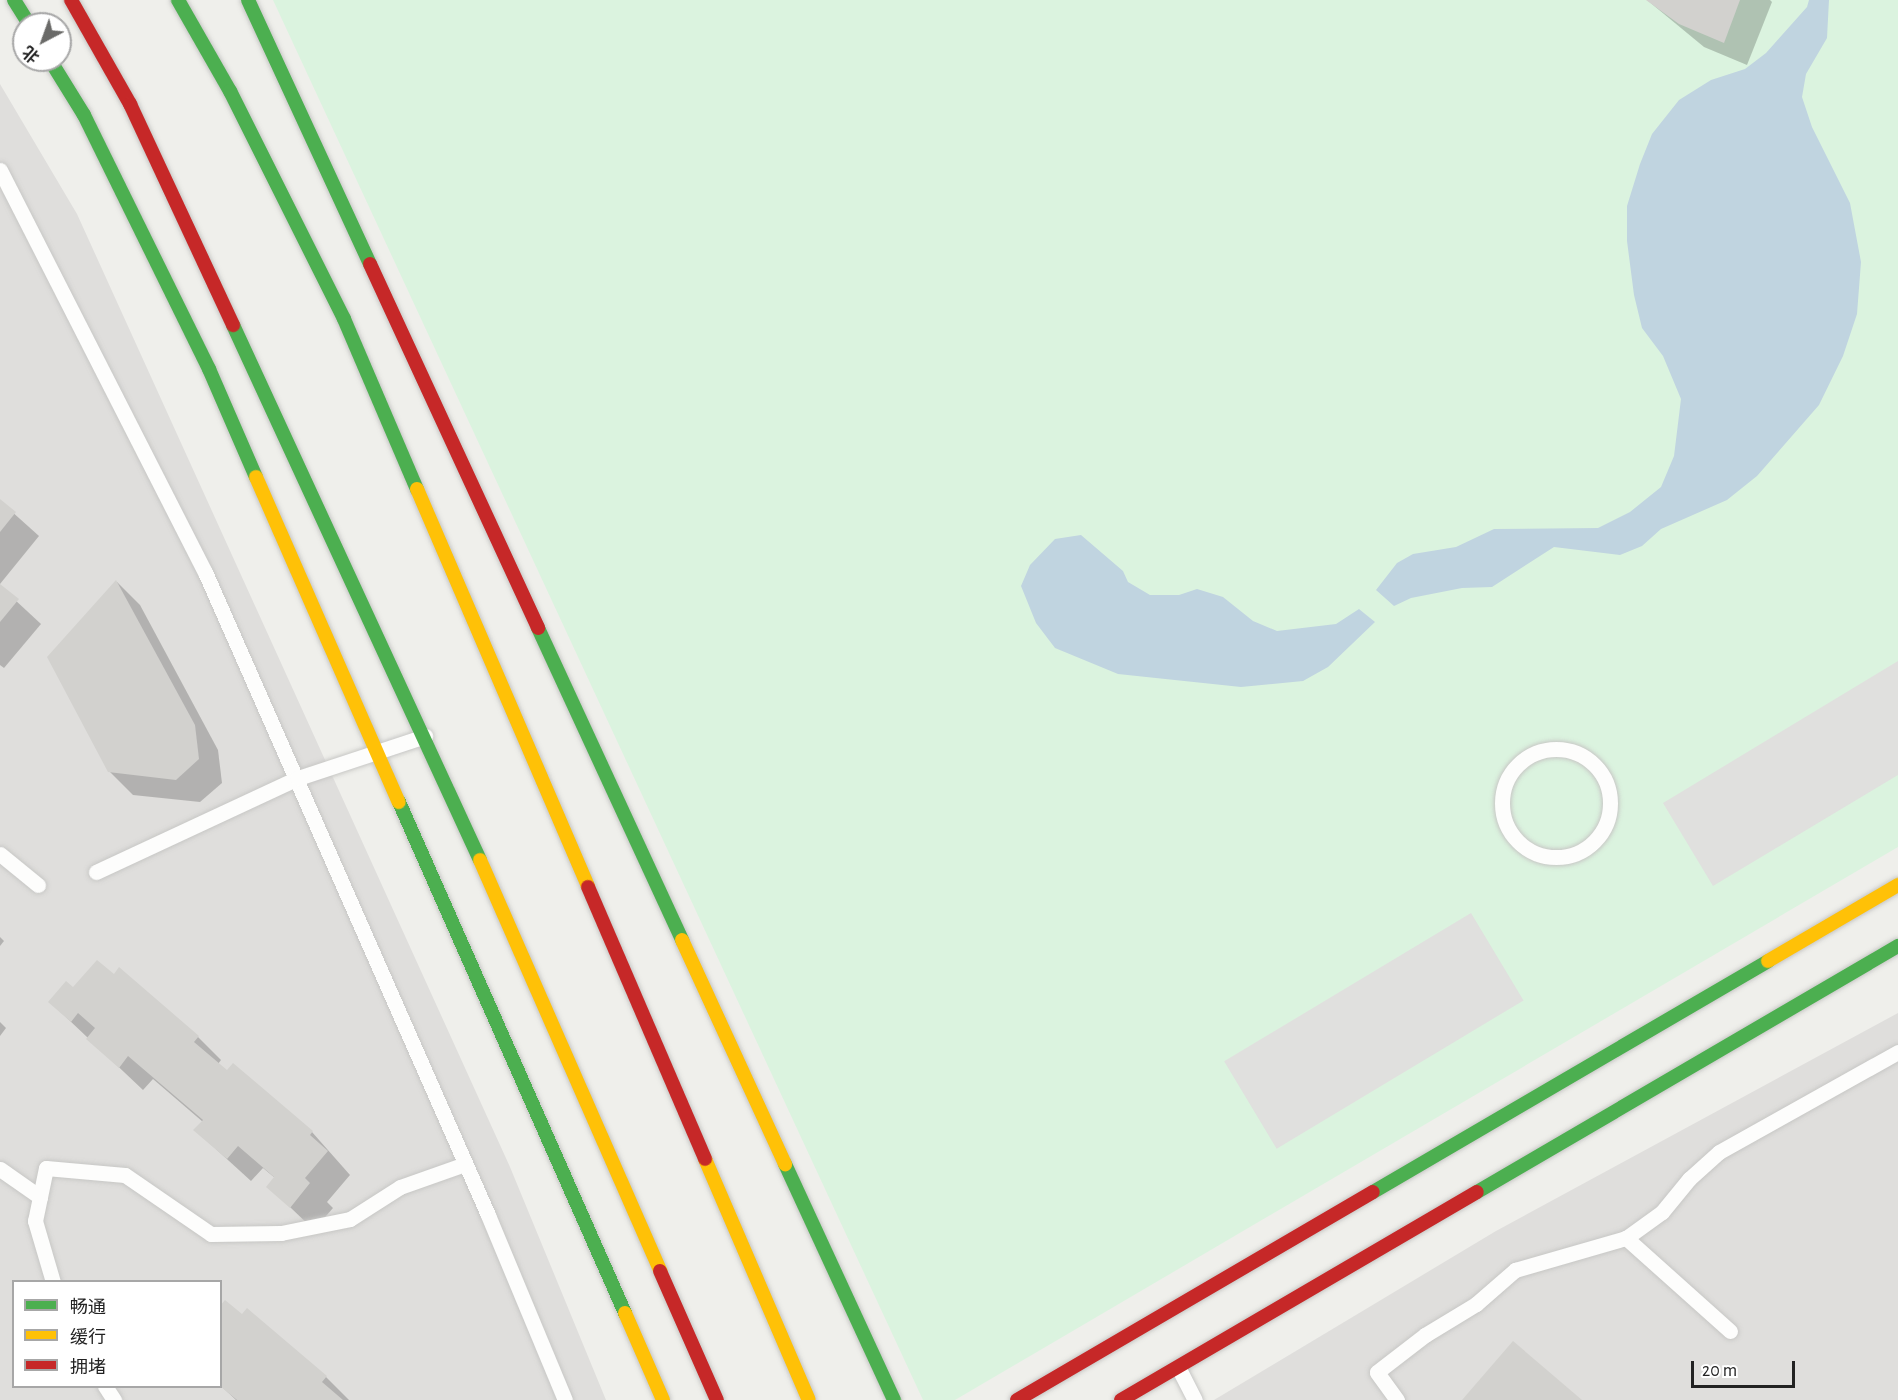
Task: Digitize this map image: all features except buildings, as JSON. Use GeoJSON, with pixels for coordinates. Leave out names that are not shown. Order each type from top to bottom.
{"type":"FeatureCollection","features":[{"type":"Feature","properties":{"kind":"street"},"geometry":{"type":"LineString","coordinates":[[70,0],[130,104],[425,736],[717,1400]]}},
{"type":"Feature","properties":{"kind":"street"},"geometry":{"type":"LineString","coordinates":[[178,0],[230,91],[344,319],[809,1400]]}},
{"type":"Feature","properties":{"kind":"street"},"geometry":{"type":"LineString","coordinates":[[248,0],[894,1400]]}},
{"type":"Feature","properties":{"kind":"street"},"geometry":{"type":"LineString","coordinates":[[58,72],[84,115],[209,369],[380,751],[663,1400]]}},
{"type":"Feature","properties":{"kind":"street"},"geometry":{"type":"LineString","coordinates":[[1017,1400],[1898,885]]}},
{"type":"Feature","properties":{"kind":"street"},"geometry":{"type":"LineString","coordinates":[[1121,1400],[1898,946]]}},
{"type":"Feature","properties":{"kind":"lane"},"geometry":{"type":"LineString","coordinates":[[0,170],[205,572],[298,778],[565,1400]]}},
{"type":"Feature","properties":{"kind":"lane"},"geometry":{"type":"LineString","coordinates":[[96,872],[298,778],[425,736]]}},
{"type":"Feature","properties":{"kind":"lane"},"geometry":{"type":"LineString","coordinates":[[1563,748],[1581,754],[1596,765],[1606,781],[1610,812],[1602,831],[1587,848],[1561,857],[1547,856],[1529,850],[1514,838],[1504,822],[1501,803],[1504,785],[1512,769],[1527,756],[1544,749],[1563,748]]}},
{"type":"Feature","properties":{"kind":"lane"},"geometry":{"type":"LineString","coordinates":[[0,854],[38,885]]}},
{"type":"Feature","properties":{"kind":"lane"},"geometry":{"type":"LineString","coordinates":[[1397,1400],[1377,1372],[1425,1335],[1476,1304],[1515,1270],[1626,1238],[1662,1212],[1689,1179],[1719,1152],[1898,1052]]}},
{"type":"Feature","properties":{"kind":"lane"},"geometry":{"type":"LineString","coordinates":[[53,1280],[35,1221],[46,1168],[125,1175],[211,1234],[281,1233],[350,1219],[400,1187],[465,1164]]}},
{"type":"Feature","properties":{"kind":"lane"},"geometry":{"type":"LineString","coordinates":[[0,1169],[40,1197]]}},
{"type":"Feature","properties":{"kind":"lane"},"geometry":{"type":"LineString","coordinates":[[1626,1238],[1730,1330]]}},
{"type":"Feature","properties":{"kind":"lane"},"geometry":{"type":"LineString","coordinates":[[1178,1367],[1195,1400]]}},
{"type":"Feature","properties":{"kind":"shaded area"},"geometry":{"type":"Polygon","coordinates":[[[0,84],[77,214],[510,1167],[606,1400],[0,1400],[0,84]]]}},
{"type":"Feature","properties":{"kind":"shaded area"},"geometry":{"type":"Polygon","coordinates":[[[1898,661],[1898,775],[1713,886],[1663,803],[1898,661]]]}},
{"type":"Feature","properties":{"kind":"shaded area"},"geometry":{"type":"Polygon","coordinates":[[[1471,913],[1524,1000],[1277,1149],[1224,1061],[1471,913]]]}},
{"type":"Feature","properties":{"kind":"shaded area"},"geometry":{"type":"Polygon","coordinates":[[[1898,1013],[1898,1400],[1214,1400],[1496,1231],[1898,1013]]]}},
{"type":"Feature","properties":{"kind":"green space"},"geometry":{"type":"Polygon","coordinates":[[[273,0],[1898,0],[1898,847],[955,1400],[923,1400],[273,0]]]}},
{"type":"Feature","properties":{"kind":"water"},"geometry":{"type":"Polygon","coordinates":[[[1809,0],[1829,0],[1827,38],[1806,74],[1802,97],[1812,127],[1850,203],[1861,262],[1857,314],[1843,356],[1819,405],[1757,476],[1727,500],[1661,529],[1642,546],[1620,555],[1554,547],[1492,587],[1462,588],[1411,598],[1394,606],[1376,590],[1397,563],[1413,554],[1456,547],[1494,529],[1598,528],[1630,512],[1661,487],[1674,456],[1681,399],[1663,356],[1642,328],[1634,295],[1627,241],[1627,206],[1652,134],[1679,100],[1711,80],[1745,69],[1766,53],[1807,7],[1809,0]]]}},
{"type":"Feature","properties":{"kind":"water"},"geometry":{"type":"Polygon","coordinates":[[[1081,535],[1123,571],[1128,582],[1150,595],[1179,595],[1197,589],[1223,597],[1253,621],[1277,631],[1336,624],[1359,609],[1375,622],[1328,667],[1303,681],[1241,687],[1118,674],[1055,648],[1036,623],[1021,586],[1030,565],[1055,539],[1081,535]]]}},
{"type":"Feature","properties":{"kind":"traffic: fast"},"geometry":{"type":"LineString","coordinates":[[14,0],[22,12]]}},
{"type":"Feature","properties":{"kind":"traffic: fast"},"geometry":{"type":"LineString","coordinates":[[178,0],[230,91],[344,319],[417,489]]}},
{"type":"Feature","properties":{"kind":"traffic: fast"},"geometry":{"type":"LineString","coordinates":[[248,0],[370,264]]}},
{"type":"Feature","properties":{"kind":"traffic: fast"},"geometry":{"type":"LineString","coordinates":[[57,72],[84,115],[209,369],[256,477]]}},
{"type":"Feature","properties":{"kind":"traffic: fast"},"geometry":{"type":"LineString","coordinates":[[233,325],[480,860]]}},
{"type":"Feature","properties":{"kind":"traffic: fast"},"geometry":{"type":"LineString","coordinates":[[538,628],[682,940]]}},
{"type":"Feature","properties":{"kind":"traffic: fast"},"geometry":{"type":"LineString","coordinates":[[399,802],[625,1313]]}},
{"type":"Feature","properties":{"kind":"traffic: fast"},"geometry":{"type":"LineString","coordinates":[[1477,1192],[1898,946]]}},
{"type":"Feature","properties":{"kind":"traffic: fast"},"geometry":{"type":"LineString","coordinates":[[1373,1192],[1768,961]]}},
{"type":"Feature","properties":{"kind":"traffic: fast"},"geometry":{"type":"LineString","coordinates":[[785,1164],[894,1400]]}},
{"type":"Feature","properties":{"kind":"traffic: slow"},"geometry":{"type":"LineString","coordinates":[[256,477],[399,802]]}},
{"type":"Feature","properties":{"kind":"traffic: slow"},"geometry":{"type":"LineString","coordinates":[[417,489],[588,887]]}},
{"type":"Feature","properties":{"kind":"traffic: slow"},"geometry":{"type":"LineString","coordinates":[[480,860],[660,1271]]}},
{"type":"Feature","properties":{"kind":"traffic: slow"},"geometry":{"type":"LineString","coordinates":[[1768,961],[1898,885]]}},
{"type":"Feature","properties":{"kind":"traffic: slow"},"geometry":{"type":"LineString","coordinates":[[682,940],[785,1164]]}},
{"type":"Feature","properties":{"kind":"traffic: slow"},"geometry":{"type":"LineString","coordinates":[[705,1159],[809,1400]]}},
{"type":"Feature","properties":{"kind":"traffic: slow"},"geometry":{"type":"LineString","coordinates":[[625,1313],[663,1400]]}},
{"type":"Feature","properties":{"kind":"traffic: jam"},"geometry":{"type":"LineString","coordinates":[[71,0],[130,104],[233,325]]}},
{"type":"Feature","properties":{"kind":"traffic: jam"},"geometry":{"type":"LineString","coordinates":[[370,264],[538,628]]}},
{"type":"Feature","properties":{"kind":"traffic: jam"},"geometry":{"type":"LineString","coordinates":[[588,887],[705,1159]]}},
{"type":"Feature","properties":{"kind":"traffic: jam"},"geometry":{"type":"LineString","coordinates":[[1017,1400],[1373,1192]]}},
{"type":"Feature","properties":{"kind":"traffic: jam"},"geometry":{"type":"LineString","coordinates":[[1121,1400],[1477,1192]]}},
{"type":"Feature","properties":{"kind":"traffic: jam"},"geometry":{"type":"LineString","coordinates":[[660,1271],[717,1400]]}}]}
